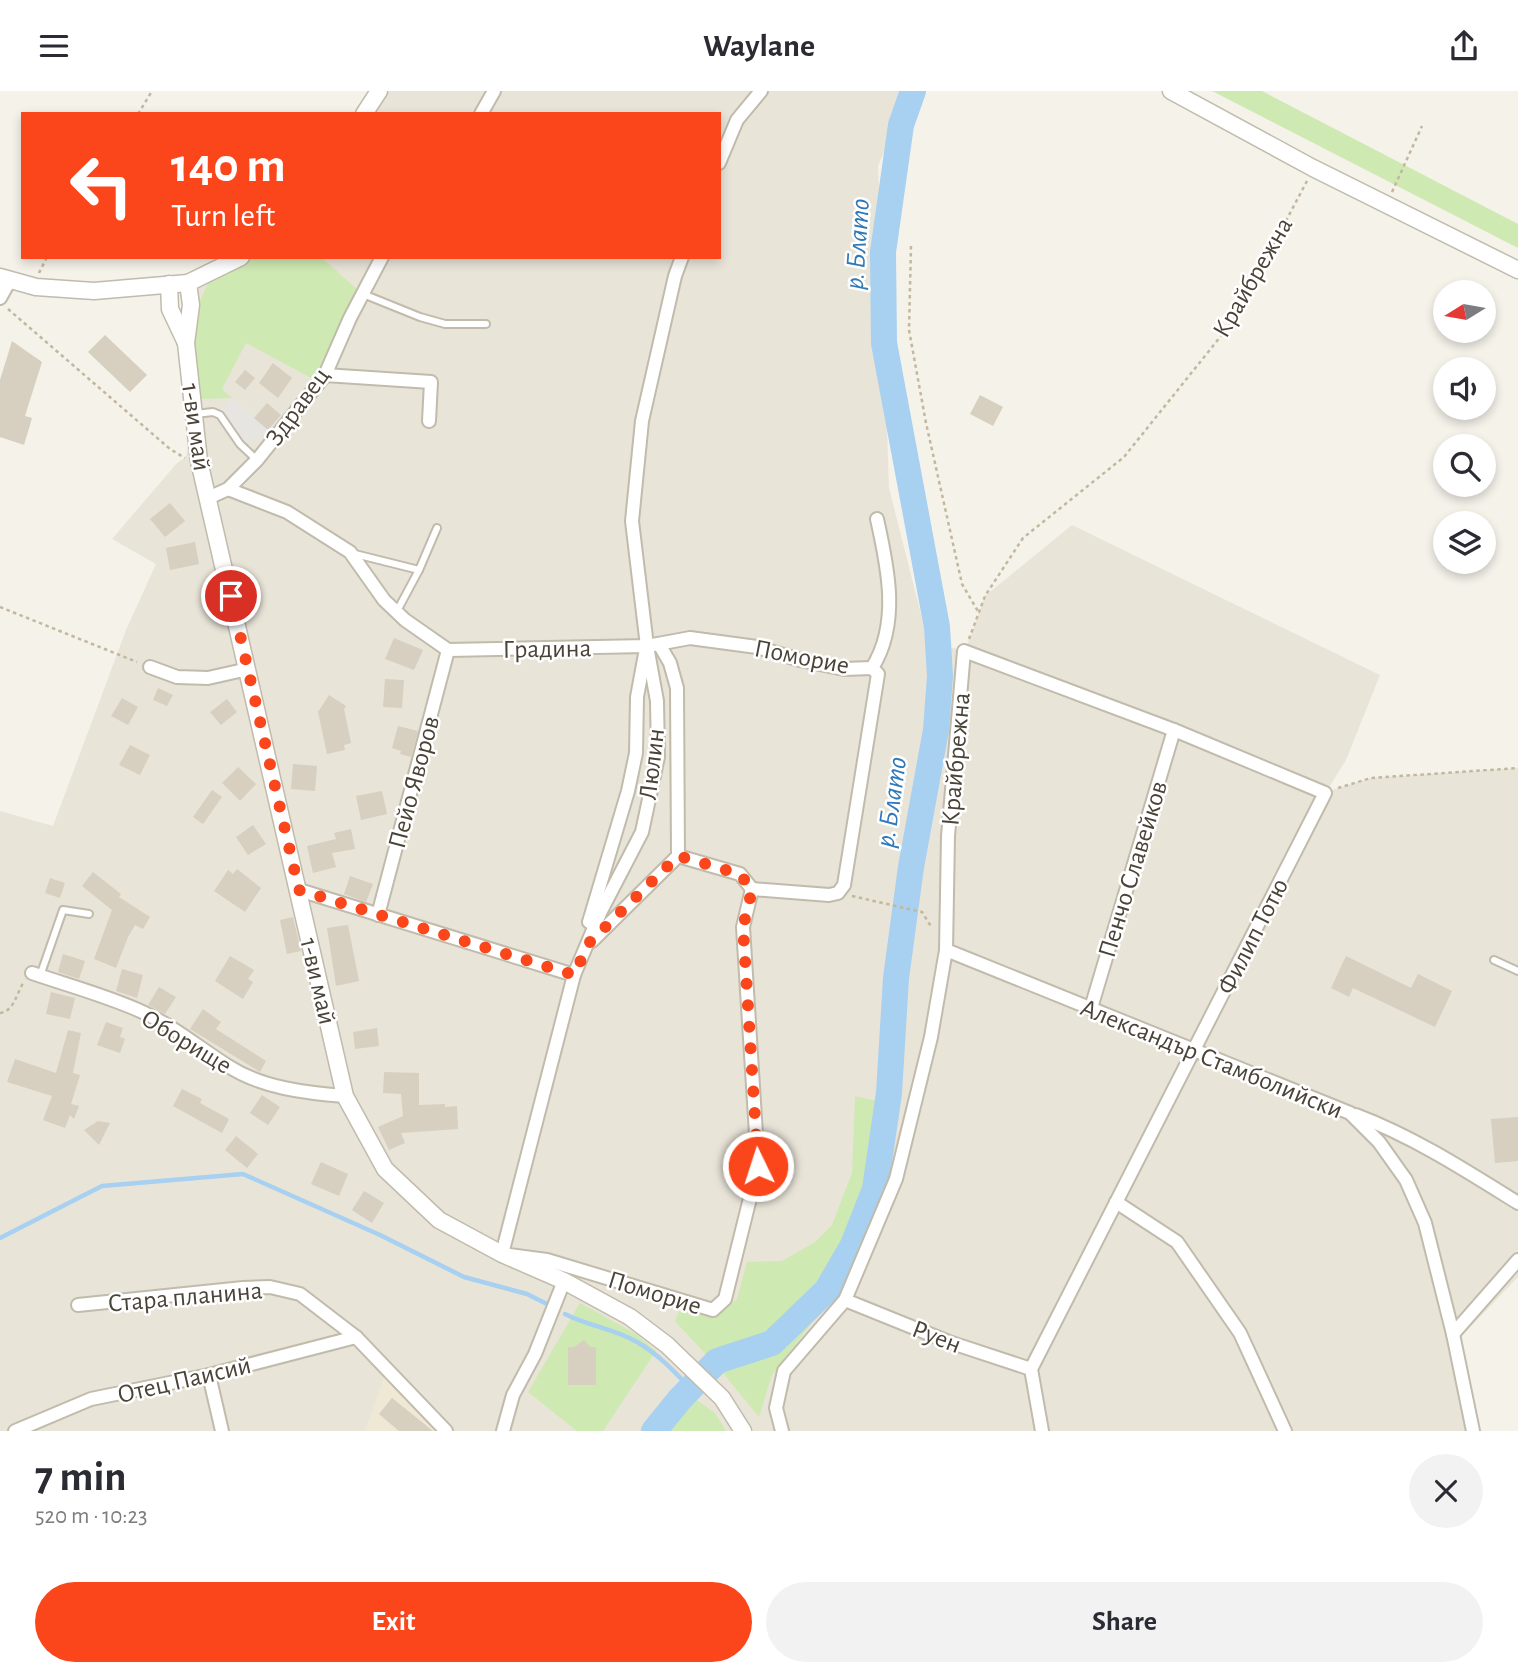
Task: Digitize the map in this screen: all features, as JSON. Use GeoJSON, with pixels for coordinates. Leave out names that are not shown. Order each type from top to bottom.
{"type":"FeatureCollection","features":[{"type":"Feature","properties":{"kind":"street"},"geometry":{"type":"LineString","coordinates":[[365,112],[379,91]]}},
{"type":"Feature","properties":{"kind":"street"},"geometry":{"type":"LineString","coordinates":[[482,112],[494,91]]}},
{"type":"Feature","properties":{"kind":"street"},"geometry":{"type":"LineString","coordinates":[[721,158],[737,120],[761,91]]}},
{"type":"Feature","properties":{"kind":"street"},"geometry":{"type":"LineString","coordinates":[[1171,91],[1313,168],[1518,270]]}},
{"type":"Feature","properties":{"kind":"street"},"geometry":{"type":"LineString","coordinates":[[0,300],[5,278],[36,287],[94,291],[169,285],[188,283],[237,259]]}},
{"type":"Feature","properties":{"kind":"street","name":"Здравец"},"geometry":{"type":"LineString","coordinates":[[208,498],[228,489],[257,460],[325,375],[381,259]]}},
{"type":"Feature","properties":{"kind":"street","name":"Люлин"},"geometry":{"type":"LineString","coordinates":[[502,1254],[574,975],[601,911],[642,832],[658,757],[653,645],[632,521],[642,421],[681,259]]}},
{"type":"Feature","properties":{"kind":"street","name":"1-ви май"},"geometry":{"type":"LineString","coordinates":[[188,283],[191,305],[186,343],[199,461],[345,1096],[385,1169],[439,1220],[502,1254],[564,1281],[630,1317],[667,1345],[722,1398],[743,1431]]}},
{"type":"Feature","properties":{"kind":"street","name":"1-ви май"},"geometry":{"type":"LineString","coordinates":[[169,285],[170,309],[186,343]]}},
{"type":"Feature","properties":{"kind":"street"},"geometry":{"type":"LineString","coordinates":[[325,375],[431,382],[429,421]]}},
{"type":"Feature","properties":{"kind":"street"},"geometry":{"type":"LineString","coordinates":[[228,489],[286,512],[350,552],[384,600],[448,650]]}},
{"type":"Feature","properties":{"kind":"street"},"geometry":{"type":"LineString","coordinates":[[872,668],[883,651],[889,608],[888,568],[877,519]]}},
{"type":"Feature","properties":{"kind":"street","name":"Поморие"},"geometry":{"type":"LineString","coordinates":[[653,645],[690,638],[757,647],[844,669],[872,668],[878,674],[844,885],[838,893]]}},
{"type":"Feature","properties":{"kind":"street"},"geometry":{"type":"LineString","coordinates":[[581,961],[584,938],[628,791],[636,753],[637,697],[653,645],[670,663],[677,688],[678,856],[589,943]]}},
{"type":"Feature","properties":{"kind":"street","name":"Градина"},"geometry":{"type":"LineString","coordinates":[[448,650],[653,645]]}},
{"type":"Feature","properties":{"kind":"street","name":"Пейо Яворов"},"geometry":{"type":"LineString","coordinates":[[378,915],[448,650]]}},
{"type":"Feature","properties":{"kind":"street"},"geometry":{"type":"LineString","coordinates":[[964,651],[1174,730],[1325,793]]}},
{"type":"Feature","properties":{"kind":"street","name":"Крайбрежна"},"geometry":{"type":"LineString","coordinates":[[782,1431],[776,1408],[784,1371],[845,1300],[896,1179],[931,1037],[946,950],[948,836],[964,651]]}},
{"type":"Feature","properties":{"kind":"street"},"geometry":{"type":"LineString","coordinates":[[150,667],[177,677],[208,678],[248,669]]}},
{"type":"Feature","properties":{"kind":"street","name":"Пенчо Славейков"},"geometry":{"type":"LineString","coordinates":[[1091,1008],[1174,730]]}},
{"type":"Feature","properties":{"kind":"street","name":"Филип Тотю"},"geometry":{"type":"LineString","coordinates":[[1031,1369],[1325,793]]}},
{"type":"Feature","properties":{"kind":"street"},"geometry":{"type":"LineString","coordinates":[[678,856],[740,874],[752,890],[829,895],[838,893]]}},
{"type":"Feature","properties":{"kind":"street"},"geometry":{"type":"LineString","coordinates":[[299,890],[574,975]]}},
{"type":"Feature","properties":{"kind":"street","name":"Поморие"},"geometry":{"type":"LineString","coordinates":[[502,1254],[547,1260],[713,1310],[725,1299],[758,1166],[743,927],[752,890]]}},
{"type":"Feature","properties":{"kind":"street","name":"Александър Стамболийски"},"geometry":{"type":"LineString","coordinates":[[946,950],[1350,1113],[1378,1142],[1406,1180],[1425,1223],[1453,1334],[1473,1431]]}},
{"type":"Feature","properties":{"kind":"street","name":"Оборище"},"geometry":{"type":"LineString","coordinates":[[36,974],[138,1010],[182,1033],[230,1068],[265,1083],[312,1094],[345,1096]]}},
{"type":"Feature","properties":{"kind":"street"},"geometry":{"type":"LineString","coordinates":[[1350,1113],[1394,1129],[1518,1203]]}},
{"type":"Feature","properties":{"kind":"street"},"geometry":{"type":"LineString","coordinates":[[1116,1202],[1177,1242],[1240,1333],[1285,1431]]}},
{"type":"Feature","properties":{"kind":"street"},"geometry":{"type":"LineString","coordinates":[[1453,1334],[1518,1260]]}},
{"type":"Feature","properties":{"kind":"street"},"geometry":{"type":"LineString","coordinates":[[503,1431],[513,1395],[540,1344],[564,1281]]}},
{"type":"Feature","properties":{"kind":"street","name":"Стара планина"},"geometry":{"type":"LineString","coordinates":[[78,1305],[243,1288],[270,1287],[300,1294],[356,1337],[446,1431]]}},
{"type":"Feature","properties":{"kind":"street","name":"Руен"},"geometry":{"type":"LineString","coordinates":[[845,1300],[949,1342],[1031,1369]]}},
{"type":"Feature","properties":{"kind":"street","name":"Отец Паисий"},"geometry":{"type":"LineString","coordinates":[[15,1431],[91,1399],[209,1375],[356,1337]]}},
{"type":"Feature","properties":{"kind":"street"},"geometry":{"type":"LineString","coordinates":[[1031,1369],[1042,1431]]}},
{"type":"Feature","properties":{"kind":"street"},"geometry":{"type":"LineString","coordinates":[[209,1375],[222,1431]]}},
{"type":"Feature","properties":{"kind":"lane"},"geometry":{"type":"LineString","coordinates":[[362,294],[445,324],[486,324]]}},
{"type":"Feature","properties":{"kind":"lane"},"geometry":{"type":"LineString","coordinates":[[194,414],[213,412],[220,415],[240,444],[257,460]]}},
{"type":"Feature","properties":{"kind":"lane"},"geometry":{"type":"LineString","coordinates":[[396,612],[419,570],[437,528]]}},
{"type":"Feature","properties":{"kind":"lane"},"geometry":{"type":"LineString","coordinates":[[350,552],[419,570]]}},
{"type":"Feature","properties":{"kind":"lane"},"geometry":{"type":"LineString","coordinates":[[36,974],[64,910],[89,915]]}},
{"type":"Feature","properties":{"kind":"lane"},"geometry":{"type":"LineString","coordinates":[[1494,960],[1518,971]]}},
{"type":"Feature","properties":{"kind":"path"},"geometry":{"type":"LineString","coordinates":[[139,112],[152,91]]}},
{"type":"Feature","properties":{"kind":"path"},"geometry":{"type":"LineString","coordinates":[[1386,204],[1422,125]]}},
{"type":"Feature","properties":{"kind":"path","name":"Крайбрежна"},"geometry":{"type":"LineString","coordinates":[[964,651],[985,596],[1023,538],[1124,457],[1233,321],[1313,168]]}},
{"type":"Feature","properties":{"kind":"path"},"geometry":{"type":"LineString","coordinates":[[911,246],[909,330],[926,423],[962,584],[979,613]]}},
{"type":"Feature","properties":{"kind":"path"},"geometry":{"type":"LineString","coordinates":[[0,300],[170,449],[187,459],[199,461]]}},
{"type":"Feature","properties":{"kind":"path"},"geometry":{"type":"LineString","coordinates":[[0,607],[150,667]]}},
{"type":"Feature","properties":{"kind":"path"},"geometry":{"type":"LineString","coordinates":[[1325,793],[1371,778],[1518,768]]}},
{"type":"Feature","properties":{"kind":"path"},"geometry":{"type":"LineString","coordinates":[[838,893],[922,912]]}},
{"type":"Feature","properties":{"kind":"path"},"geometry":{"type":"LineString","coordinates":[[0,1013],[11,1008],[17,991],[36,974]]}},
{"type":"Feature","properties":{"kind":"shaded area"},"geometry":{"type":"Polygon","coordinates":[[[383,91],[910,91],[878,166],[889,488],[928,642],[965,651],[985,596],[1072,525],[1380,675],[1346,760],[1326,792],[1371,778],[1518,768],[1518,1277],[1460,1338],[1479,1431],[0,1431],[0,811],[53,826],[126,630],[156,564],[112,539],[177,463],[186,457],[193,414],[188,283],[237,259],[721,259],[721,112],[369,112],[383,91]]]}},
{"type":"Feature","properties":{"kind":"shaded area"},"geometry":{"type":"Polygon","coordinates":[[[232,398],[268,430],[259,442],[255,437],[246,445],[227,426],[232,421],[221,410],[232,398]]]}},
{"type":"Feature","properties":{"kind":"shaded area"},"geometry":{"type":"Polygon","coordinates":[[[384,1377],[438,1431],[365,1431],[384,1377]]]}},
{"type":"Feature","properties":{"kind":"green space"},"geometry":{"type":"Polygon","coordinates":[[[1212,91],[1262,91],[1518,224],[1518,248],[1212,91]]]}},
{"type":"Feature","properties":{"kind":"green space"},"geometry":{"type":"Polygon","coordinates":[[[251,259],[323,259],[359,291],[328,365],[311,378],[246,343],[222,389],[232,398],[199,399],[192,339],[198,305],[209,281],[251,259]]]}},
{"type":"Feature","properties":{"kind":"green space"},"geometry":{"type":"Polygon","coordinates":[[[855,1096],[899,1106],[885,1190],[840,1286],[772,1375],[759,1417],[675,1321],[680,1309],[713,1318],[737,1299],[747,1262],[782,1261],[815,1242],[832,1225],[852,1173],[855,1096]]]}},
{"type":"Feature","properties":{"kind":"green space"},"geometry":{"type":"Polygon","coordinates":[[[580,1303],[636,1334],[656,1351],[603,1431],[577,1431],[528,1392],[580,1303]]]}},
{"type":"Feature","properties":{"kind":"green space"},"geometry":{"type":"Polygon","coordinates":[[[695,1399],[715,1413],[726,1431],[670,1431],[695,1399]]]}},
{"type":"Feature","properties":{"kind":"building"},"geometry":{"type":"Polygon","coordinates":[[[105,335],[147,375],[130,392],[88,352],[105,335]]]}},
{"type":"Feature","properties":{"kind":"building"},"geometry":{"type":"Polygon","coordinates":[[[12,341],[42,362],[25,416],[32,418],[24,445],[0,437],[0,380],[12,341]]]}},
{"type":"Feature","properties":{"kind":"building"},"geometry":{"type":"Polygon","coordinates":[[[273,363],[292,378],[278,398],[259,383],[273,363]]]}},
{"type":"Feature","properties":{"kind":"building"},"geometry":{"type":"Polygon","coordinates":[[[245,370],[255,378],[245,390],[235,382],[245,370]]]}},
{"type":"Feature","properties":{"kind":"building"},"geometry":{"type":"Polygon","coordinates":[[[980,395],[1003,407],[993,426],[970,414],[980,395]]]}},
{"type":"Feature","properties":{"kind":"building"},"geometry":{"type":"Polygon","coordinates":[[[267,403],[281,415],[268,430],[254,418],[267,403]]]}},
{"type":"Feature","properties":{"kind":"building"},"geometry":{"type":"Polygon","coordinates":[[[170,503],[185,521],[165,537],[150,519],[170,503]]]}},
{"type":"Feature","properties":{"kind":"building"},"geometry":{"type":"Polygon","coordinates":[[[195,542],[199,564],[170,570],[166,548],[195,542]]]}},
{"type":"Feature","properties":{"kind":"building"},"geometry":{"type":"Polygon","coordinates":[[[394,638],[423,650],[414,670],[385,659],[394,638]]]}},
{"type":"Feature","properties":{"kind":"building"},"geometry":{"type":"Polygon","coordinates":[[[385,679],[404,680],[402,708],[383,707],[385,679]]]}},
{"type":"Feature","properties":{"kind":"building"},"geometry":{"type":"Polygon","coordinates":[[[158,688],[173,695],[167,706],[153,700],[158,688]]]}},
{"type":"Feature","properties":{"kind":"building"},"geometry":{"type":"Polygon","coordinates":[[[329,695],[346,706],[344,709],[351,743],[344,745],[345,750],[327,754],[318,712],[329,695]]]}},
{"type":"Feature","properties":{"kind":"building"},"geometry":{"type":"Polygon","coordinates":[[[122,698],[138,707],[128,725],[111,716],[122,698]]]}},
{"type":"Feature","properties":{"kind":"building"},"geometry":{"type":"Polygon","coordinates":[[[227,699],[237,712],[221,725],[210,712],[227,699]]]}},
{"type":"Feature","properties":{"kind":"building"},"geometry":{"type":"Polygon","coordinates":[[[398,726],[418,731],[411,757],[392,748],[398,726]]]}},
{"type":"Feature","properties":{"kind":"building"},"geometry":{"type":"Polygon","coordinates":[[[130,745],[150,755],[140,775],[119,765],[130,745]]]}},
{"type":"Feature","properties":{"kind":"building"},"geometry":{"type":"Polygon","coordinates":[[[293,764],[317,766],[315,791],[291,789],[293,764]]]}},
{"type":"Feature","properties":{"kind":"building"},"geometry":{"type":"Polygon","coordinates":[[[238,767],[256,784],[240,801],[222,783],[238,767]]]}},
{"type":"Feature","properties":{"kind":"building"},"geometry":{"type":"Polygon","coordinates":[[[212,790],[222,797],[203,824],[193,817],[212,790]]]}},
{"type":"Feature","properties":{"kind":"building"},"geometry":{"type":"Polygon","coordinates":[[[382,791],[387,814],[361,820],[356,796],[382,791]]]}},
{"type":"Feature","properties":{"kind":"building"},"geometry":{"type":"Polygon","coordinates":[[[253,825],[266,844],[248,855],[236,837],[253,825]]]}},
{"type":"Feature","properties":{"kind":"building"},"geometry":{"type":"Polygon","coordinates":[[[351,829],[355,849],[332,853],[336,867],[313,873],[307,846],[336,839],[334,833],[351,829]]]}},
{"type":"Feature","properties":{"kind":"building"},"geometry":{"type":"Polygon","coordinates":[[[237,869],[261,888],[245,912],[214,891],[228,870],[233,874],[237,869]]]}},
{"type":"Feature","properties":{"kind":"building"},"geometry":{"type":"Polygon","coordinates":[[[93,872],[121,894],[119,897],[150,917],[143,929],[135,925],[116,968],[94,959],[112,910],[82,886],[93,872]]]}},
{"type":"Feature","properties":{"kind":"building"},"geometry":{"type":"Polygon","coordinates":[[[350,876],[373,884],[366,902],[344,894],[350,876]]]}},
{"type":"Feature","properties":{"kind":"building"},"geometry":{"type":"Polygon","coordinates":[[[50,878],[65,883],[60,898],[45,893],[50,878]]]}},
{"type":"Feature","properties":{"kind":"building"},"geometry":{"type":"Polygon","coordinates":[[[293,917],[301,951],[287,954],[280,920],[293,917]]]}},
{"type":"Feature","properties":{"kind":"building"},"geometry":{"type":"Polygon","coordinates":[[[348,925],[359,981],[336,986],[327,928],[348,925]]]}},
{"type":"Feature","properties":{"kind":"building"},"geometry":{"type":"Polygon","coordinates":[[[63,954],[85,961],[79,979],[58,972],[63,954]]]}},
{"type":"Feature","properties":{"kind":"building"},"geometry":{"type":"Polygon","coordinates":[[[230,956],[254,970],[248,979],[253,982],[243,999],[215,981],[230,956]]]}},
{"type":"Feature","properties":{"kind":"building"},"geometry":{"type":"Polygon","coordinates":[[[1346,956],[1411,988],[1418,974],[1452,991],[1435,1027],[1353,988],[1349,997],[1331,988],[1346,956]]]}},
{"type":"Feature","properties":{"kind":"building"},"geometry":{"type":"Polygon","coordinates":[[[122,969],[143,975],[137,998],[116,991],[122,969]]]}},
{"type":"Feature","properties":{"kind":"building"},"geometry":{"type":"Polygon","coordinates":[[[159,987],[176,997],[165,1014],[148,1005],[159,987]]]}},
{"type":"Feature","properties":{"kind":"building"},"geometry":{"type":"Polygon","coordinates":[[[51,992],[75,998],[70,1019],[46,1014],[51,992]]]}},
{"type":"Feature","properties":{"kind":"building"},"geometry":{"type":"Polygon","coordinates":[[[203,1009],[221,1022],[216,1029],[266,1061],[260,1072],[190,1029],[203,1009]]]}},
{"type":"Feature","properties":{"kind":"building"},"geometry":{"type":"Polygon","coordinates":[[[106,1022],[123,1028],[120,1037],[125,1039],[120,1053],[97,1045],[106,1022]]]}},
{"type":"Feature","properties":{"kind":"building"},"geometry":{"type":"Polygon","coordinates":[[[377,1028],[379,1046],[355,1049],[353,1032],[377,1028]]]}},
{"type":"Feature","properties":{"kind":"building"},"geometry":{"type":"Polygon","coordinates":[[[68,1030],[81,1033],[73,1073],[80,1075],[71,1104],[79,1106],[74,1119],[70,1115],[65,1128],[43,1120],[52,1096],[7,1082],[15,1059],[56,1073],[68,1030]]]}},
{"type":"Feature","properties":{"kind":"building"},"geometry":{"type":"Polygon","coordinates":[[[384,1072],[419,1073],[419,1105],[457,1106],[458,1129],[401,1133],[405,1143],[389,1150],[378,1127],[403,1116],[401,1094],[383,1093],[384,1072]]]}},
{"type":"Feature","properties":{"kind":"building"},"geometry":{"type":"Polygon","coordinates":[[[182,1089],[202,1099],[200,1103],[229,1119],[222,1133],[173,1106],[182,1089]]]}},
{"type":"Feature","properties":{"kind":"building"},"geometry":{"type":"Polygon","coordinates":[[[262,1095],[280,1107],[268,1125],[250,1113],[262,1095]]]}},
{"type":"Feature","properties":{"kind":"building"},"geometry":{"type":"Polygon","coordinates":[[[1518,1117],[1518,1161],[1495,1163],[1491,1119],[1518,1117]]]}},
{"type":"Feature","properties":{"kind":"building"},"geometry":{"type":"Polygon","coordinates":[[[98,1121],[110,1123],[99,1145],[84,1130],[98,1121]]]}},
{"type":"Feature","properties":{"kind":"building"},"geometry":{"type":"Polygon","coordinates":[[[236,1136],[258,1154],[247,1168],[225,1150],[236,1136]]]}},
{"type":"Feature","properties":{"kind":"building"},"geometry":{"type":"Polygon","coordinates":[[[321,1162],[348,1174],[339,1196],[311,1184],[321,1162]]]}},
{"type":"Feature","properties":{"kind":"building"},"geometry":{"type":"Polygon","coordinates":[[[364,1191],[384,1203],[372,1223],[352,1210],[364,1191]]]}},
{"type":"Feature","properties":{"kind":"building"},"geometry":{"type":"Polygon","coordinates":[[[584,1340],[590,1347],[596,1347],[596,1385],[568,1385],[568,1347],[574,1347],[584,1340]]]}},
{"type":"Feature","properties":{"kind":"building"},"geometry":{"type":"Polygon","coordinates":[[[392,1398],[433,1431],[399,1431],[379,1414],[392,1398]]]}},
{"type":"Feature","properties":{"kind":"waterway","name":"р. Блато"},"geometry":{"type":"LineString","coordinates":[[654,1431],[717,1361],[772,1343],[827,1290],[853,1245],[875,1189],[889,1093],[896,978],[911,867],[936,730],[940,676],[937,627],[884,343],[883,252],[901,125],[913,91]]}},
{"type":"Feature","properties":{"kind":"waterway"},"geometry":{"type":"LineString","coordinates":[[0,1238],[102,1186],[243,1174],[380,1235],[464,1277],[527,1294],[545,1303]]}},
{"type":"Feature","properties":{"kind":"waterway"},"geometry":{"type":"LineString","coordinates":[[565,1314],[637,1342],[659,1357],[690,1388]]}},
{"type":"Feature","properties":{"kind":"route"},"geometry":{"type":"LineString","coordinates":[[231,596],[299,890],[574,975],[589,943],[678,856],[740,874],[752,890],[743,927],[758,1166]]}}]}
